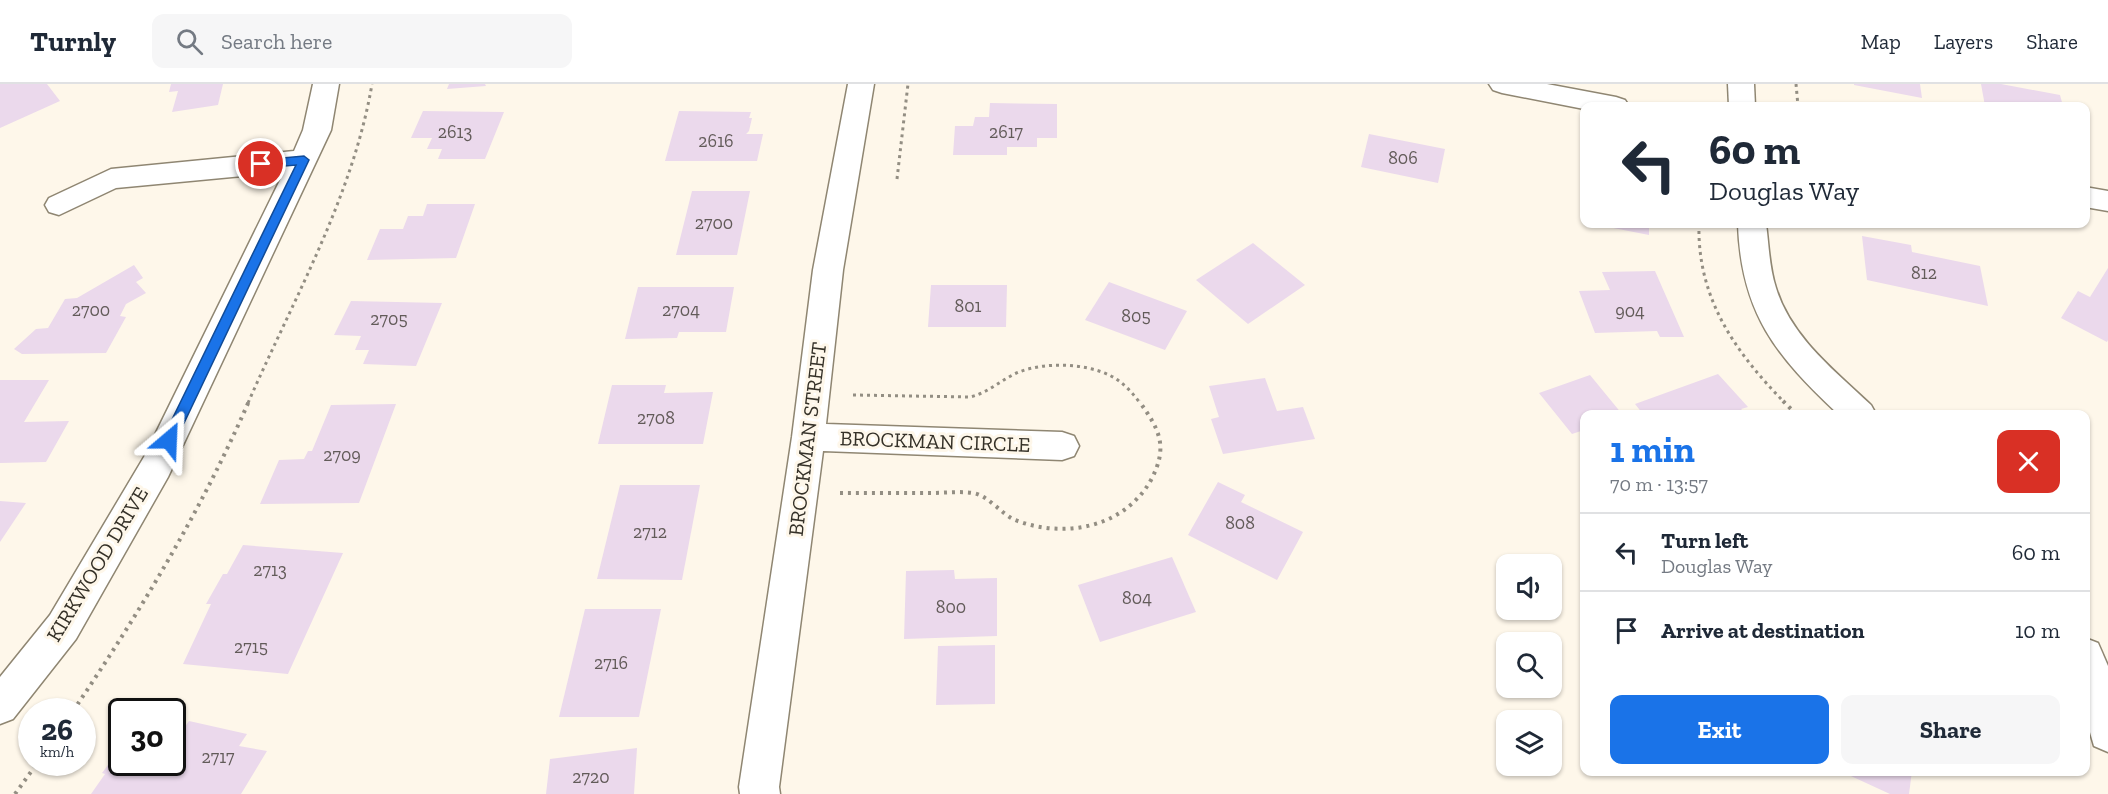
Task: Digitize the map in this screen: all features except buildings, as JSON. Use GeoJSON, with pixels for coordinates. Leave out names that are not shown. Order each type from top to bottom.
{"type":"FeatureCollection","features":[{"type":"Feature","properties":{"kind":"street","name":"KIRKWOOD DRIVE"},"geometry":{"type":"LineString","coordinates":[[0,706],[63,627],[156,467],[304,160],[316,130],[326,84]]}},
{"type":"Feature","properties":{"kind":"street","name":"BROCKMAN STREET"},"geometry":{"type":"LineString","coordinates":[[760,794],[759,787],[808,437],[828,270],[861,84]]}},
{"type":"Feature","properties":{"kind":"street"},"geometry":{"type":"LineString","coordinates":[[1502,84],[1595,102]]}},
{"type":"Feature","properties":{"kind":"street"},"geometry":{"type":"LineString","coordinates":[[1741,84],[1743,102]]}},
{"type":"Feature","properties":{"kind":"street"},"geometry":{"type":"LineString","coordinates":[[59,205],[111,179],[304,160]]}},
{"type":"Feature","properties":{"kind":"street"},"geometry":{"type":"LineString","coordinates":[[2090,198],[2108,201]]}},
{"type":"Feature","properties":{"kind":"street"},"geometry":{"type":"LineString","coordinates":[[1752,228],[1754,260],[1761,291],[1781,330],[1813,370],[1856,410]]}},
{"type":"Feature","properties":{"kind":"street","name":"BROCKMAN CIRCLE"},"geometry":{"type":"LineString","coordinates":[[808,437],[1062,446]]}},
{"type":"Feature","properties":{"kind":"street"},"geometry":{"type":"LineString","coordinates":[[2090,668],[2099,691],[2108,733]]}},
{"type":"Feature","properties":{"kind":"path"},"geometry":{"type":"LineString","coordinates":[[82,698],[110,657],[185,534],[211,480],[341,196],[364,127],[372,84]]}},
{"type":"Feature","properties":{"kind":"path"},"geometry":{"type":"LineString","coordinates":[[897,178],[908,84]]}},
{"type":"Feature","properties":{"kind":"path"},"geometry":{"type":"LineString","coordinates":[[1796,84],[1798,102]]}},
{"type":"Feature","properties":{"kind":"path"},"geometry":{"type":"LineString","coordinates":[[15,794],[28,776]]}},
{"type":"Feature","properties":{"kind":"route"},"geometry":{"type":"LineString","coordinates":[[169,440],[304,160],[261,164]]}}]}
